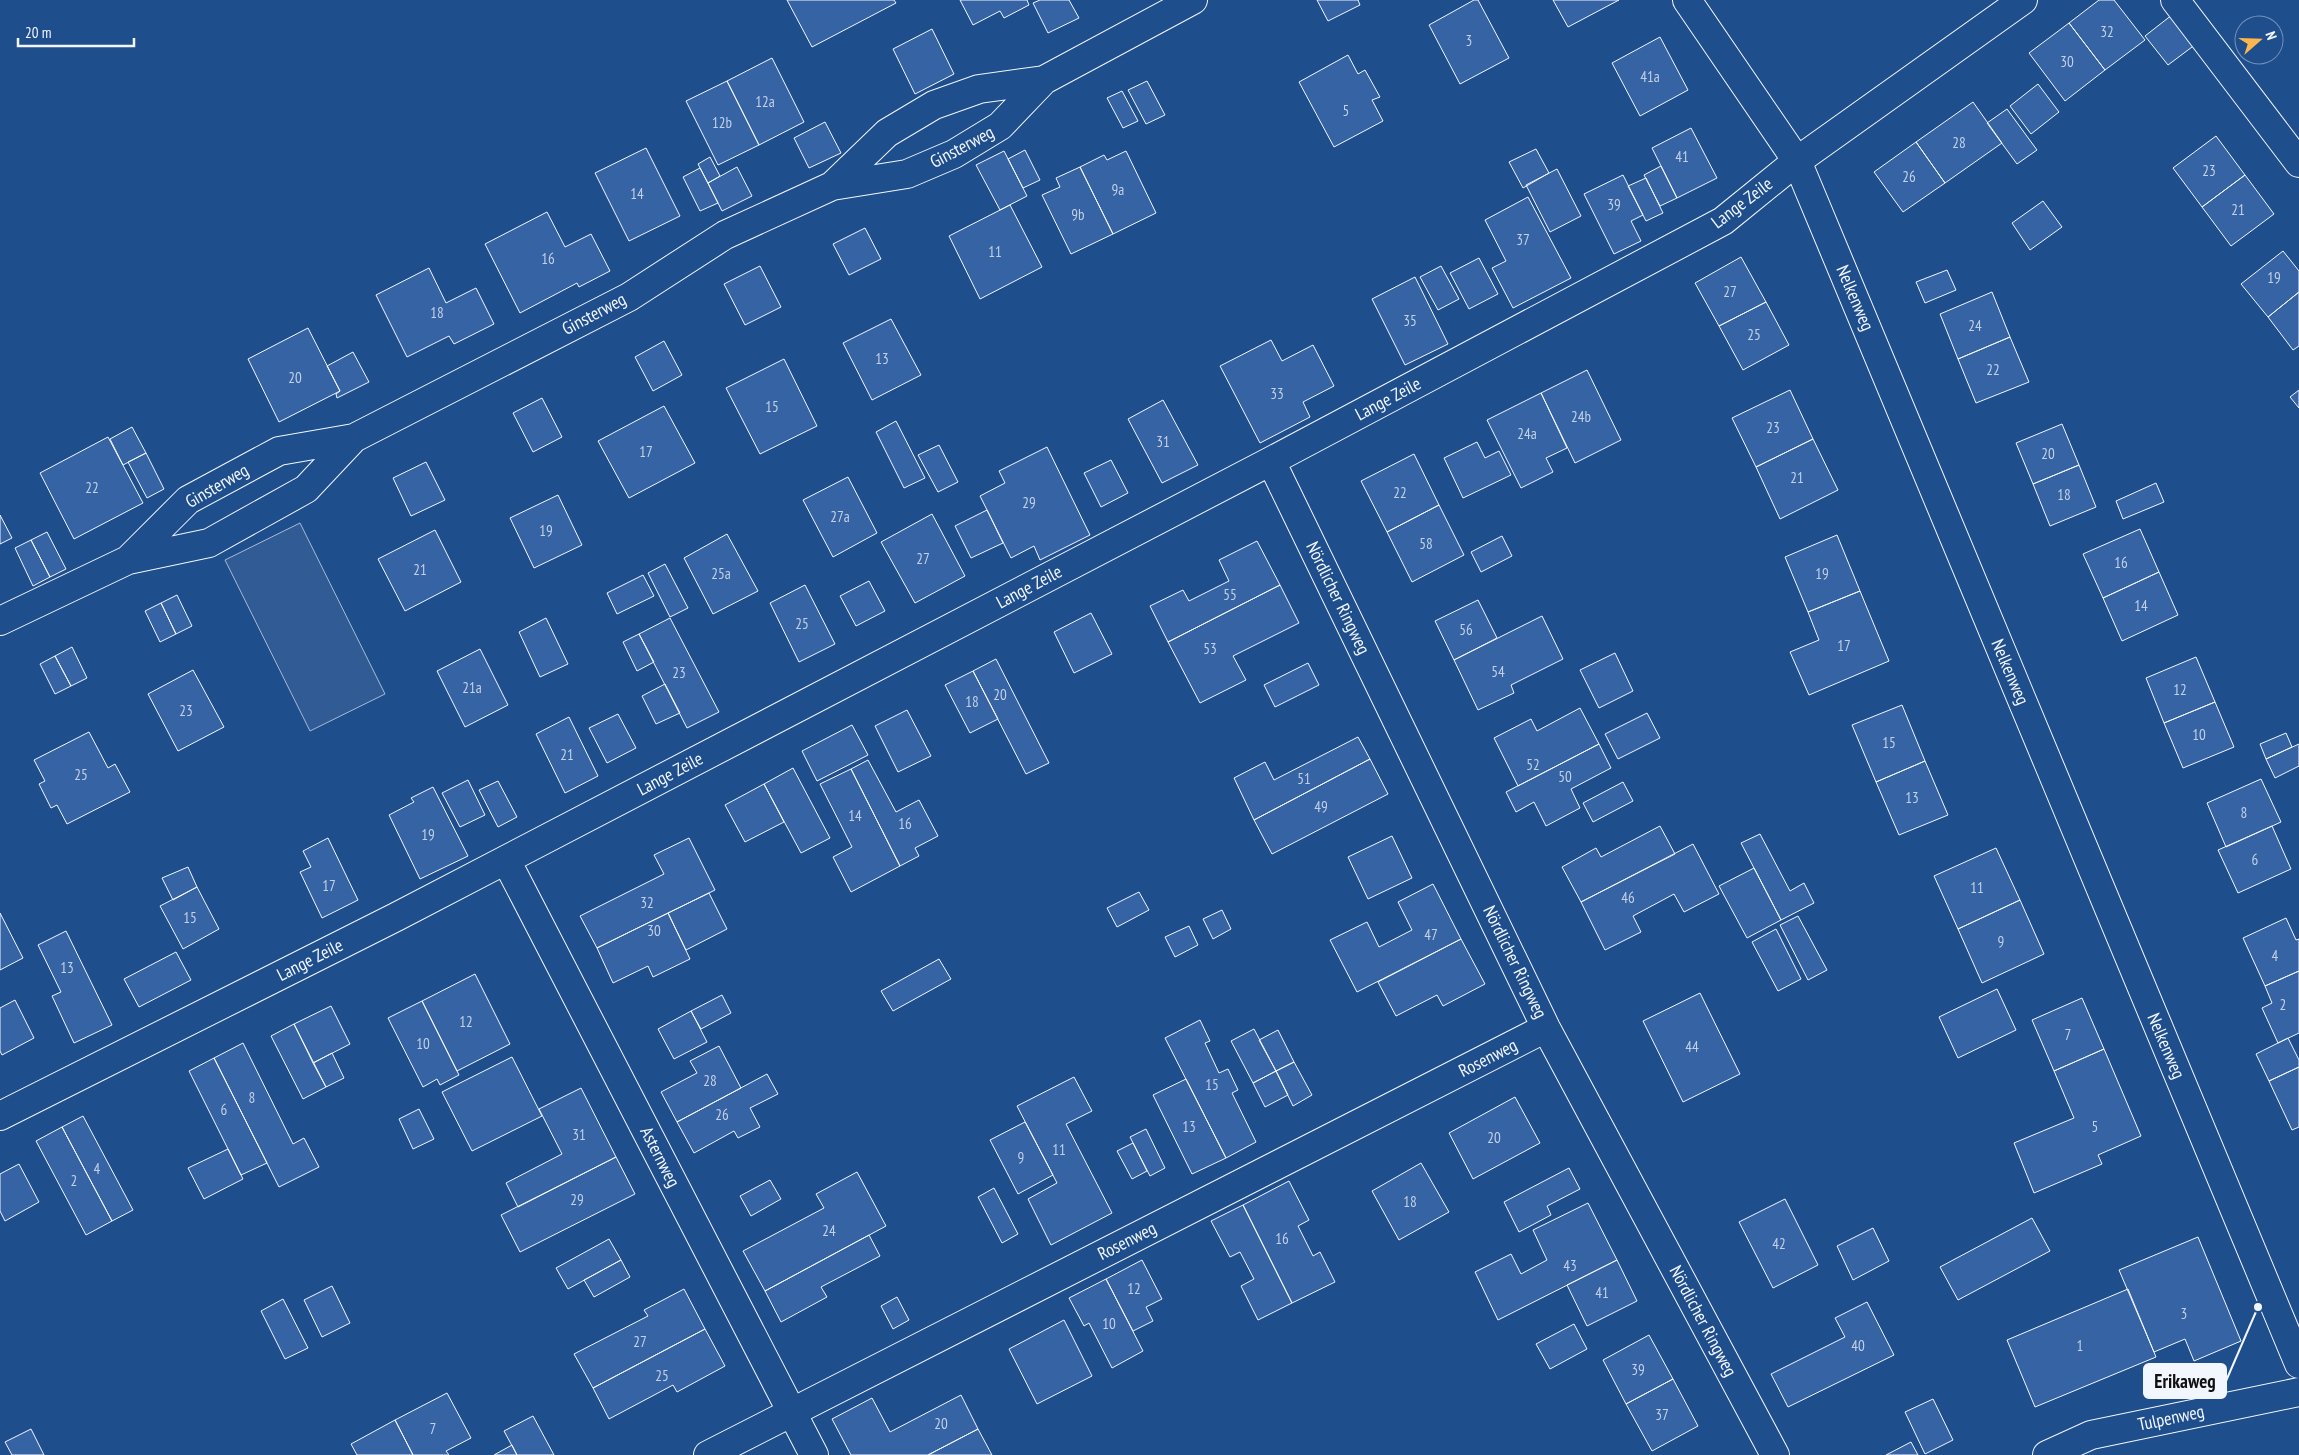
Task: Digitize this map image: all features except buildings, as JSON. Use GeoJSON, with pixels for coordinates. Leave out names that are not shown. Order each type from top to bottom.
{"type":"FeatureCollection","features":[{"type":"Feature","properties":{"kind":"street","name":"Ginsterweg"},"geometry":{"type":"LineString","coordinates":[[128,560],[188,500],[280,451],[354,438],[629,297],[725,235],[832,186],[907,174],[954,154],[1000,126],[1044,80],[1193,0]]}},
{"type":"Feature","properties":{"kind":"street","name":"Nelkenweg"},"geometry":{"type":"LineString","coordinates":[[1687,0],[1797,161],[2299,1364]]}},
{"type":"Feature","properties":{"kind":"street","name":"Lange Zeile"},"geometry":{"type":"LineString","coordinates":[[0,1116],[506,860],[1271,461],[1722,221],[1797,161],[2023,0]]}},
{"type":"Feature","properties":{"kind":"street"},"geometry":{"type":"LineString","coordinates":[[2175,0],[2299,163]]}},
{"type":"Feature","properties":{"kind":"street","name":"Ginsterweg"},"geometry":{"type":"LineString","coordinates":[[832,186],[887,133],[934,105],[980,89],[1044,80]]}},
{"type":"Feature","properties":{"kind":"street","name":"Ginsterweg"},"geometry":{"type":"LineString","coordinates":[[0,621],[128,560],[209,543],[306,490],[354,438]]}},
{"type":"Feature","properties":{"kind":"street","name":"Nördlicher Ringweg"},"geometry":{"type":"LineString","coordinates":[[1271,461],[1546,1028],[1775,1455]]}},
{"type":"Feature","properties":{"kind":"street","name":"Asternweg"},"geometry":{"type":"LineString","coordinates":[[506,860],[814,1455]]}},
{"type":"Feature","properties":{"kind":"street","name":"Rosenweg"},"geometry":{"type":"LineString","coordinates":[[708,1455],[1546,1028]]}},
{"type":"Feature","properties":{"kind":"street","name":"Tulpenweg"},"geometry":{"type":"LineString","coordinates":[[2047,1455],[2091,1435],[2299,1392]]}},
{"type":"Feature","properties":{"kind":"shaded area"},"geometry":{"type":"Polygon","coordinates":[[[300,523],[385,694],[310,731],[225,560],[300,523]]]}},
{"type":"Feature","properties":{"kind":"place","name":"Erikaweg"},"geometry":{"type":"Point","coordinates":[2258,1307]}}]}
